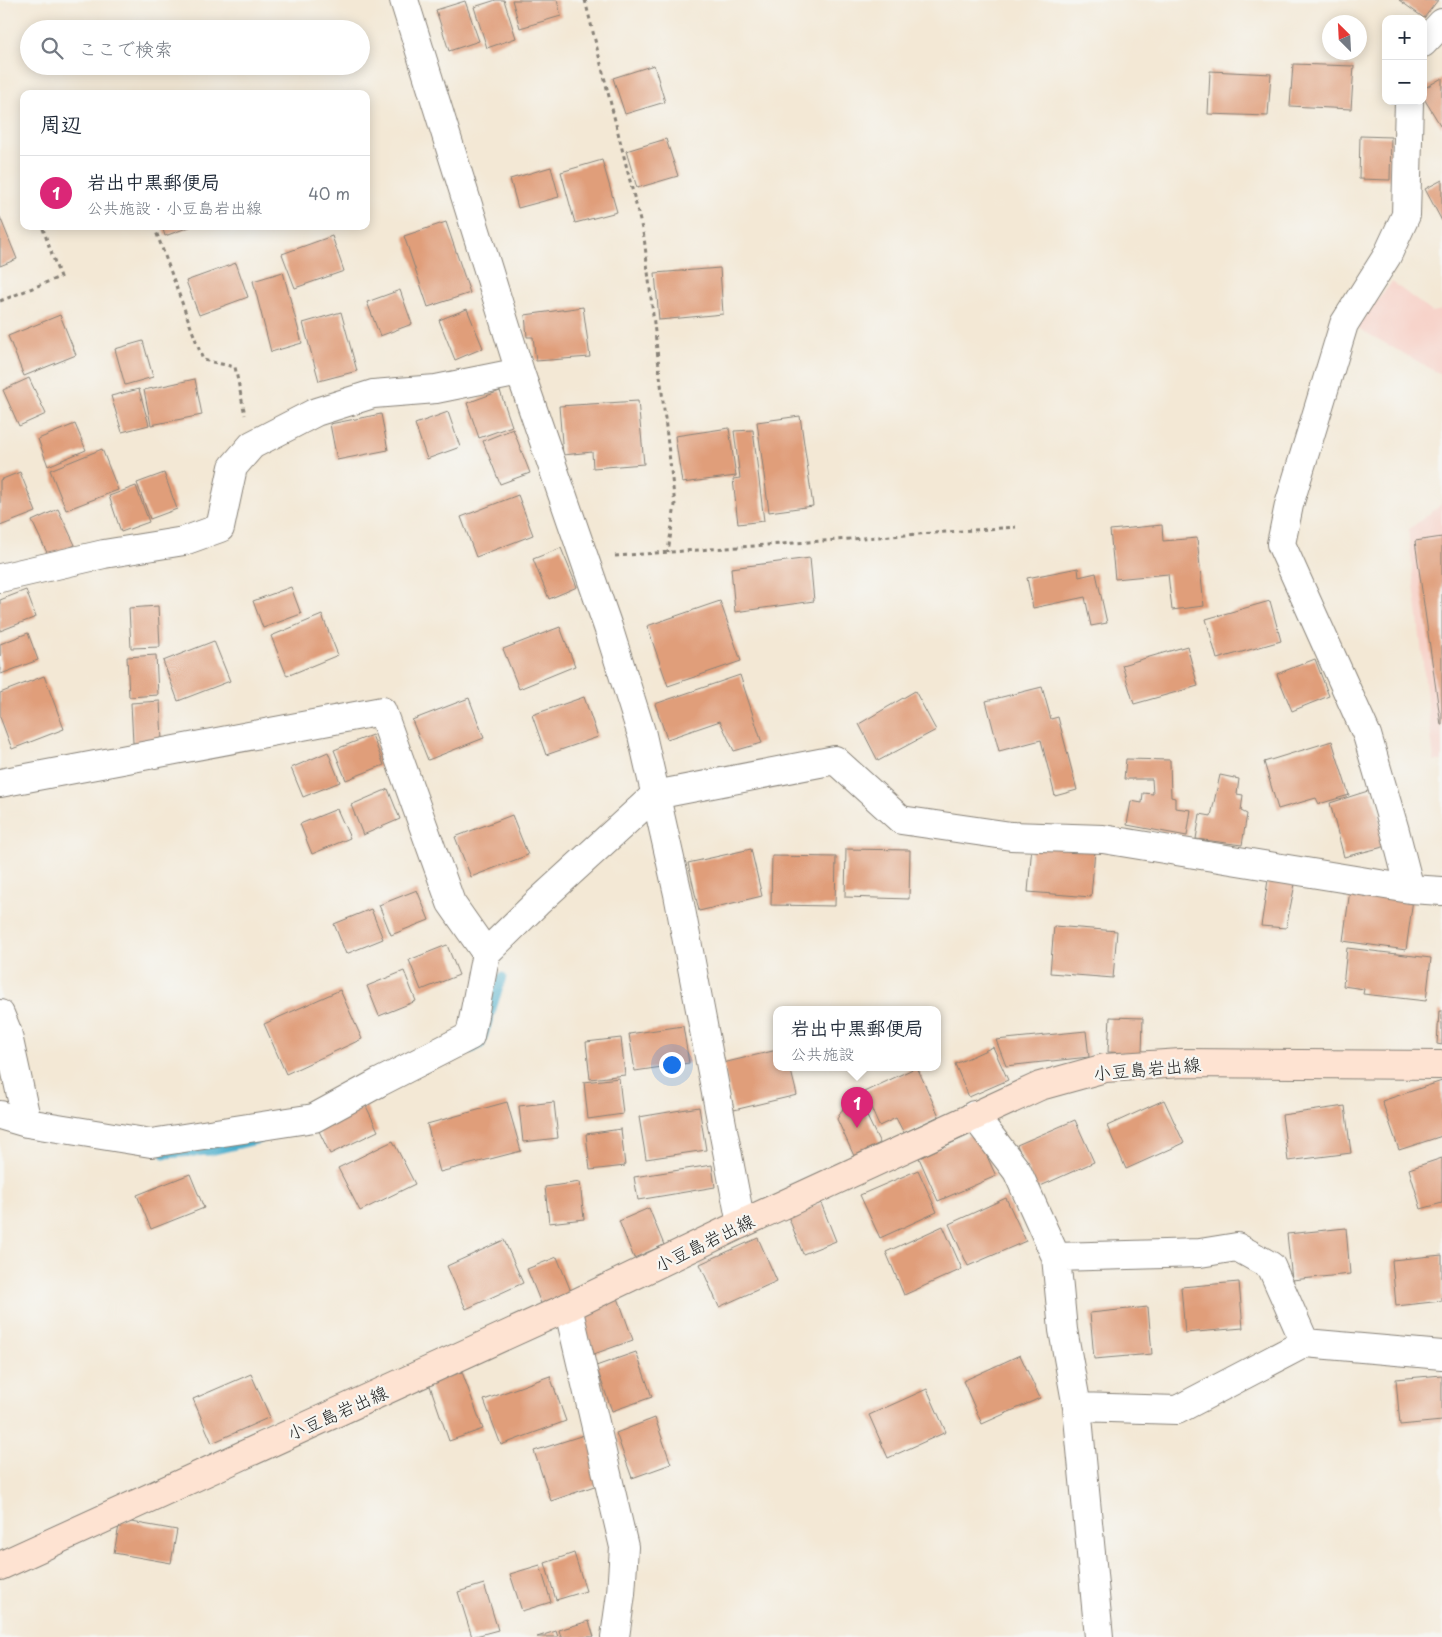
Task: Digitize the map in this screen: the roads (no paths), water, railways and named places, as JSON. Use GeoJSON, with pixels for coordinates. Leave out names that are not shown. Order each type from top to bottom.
{"type":"FeatureCollection","features":[{"type":"Feature","properties":{"kind":"main road","name":"小豆島岩出線"},"geometry":{"type":"LineString","coordinates":[[0,1566],[568,1308],[741,1224],[1040,1086],[1105,1068],[1181,1063],[1442,1065]]}},
{"type":"Feature","properties":{"kind":"street"},"geometry":{"type":"LineString","coordinates":[[404,0],[520,372],[609,630],[642,735],[678,894],[741,1224]]}},
{"type":"Feature","properties":{"kind":"street"},"geometry":{"type":"LineString","coordinates":[[1427,39],[1442,23]]}},
{"type":"Feature","properties":{"kind":"street"},"geometry":{"type":"LineString","coordinates":[[1409,105],[1406,214],[1387,256],[1344,324],[1289,505],[1280,544],[1367,735],[1410,889]]}},
{"type":"Feature","properties":{"kind":"street"},"geometry":{"type":"LineString","coordinates":[[0,578],[104,554],[184,541],[220,528],[233,467],[252,445],[316,412],[373,394],[436,389],[520,372]]}},
{"type":"Feature","properties":{"kind":"street"},"geometry":{"type":"LineString","coordinates":[[0,783],[382,710],[451,903],[486,953]]}},
{"type":"Feature","properties":{"kind":"street"},"geometry":{"type":"LineString","coordinates":[[0,1115],[27,1123],[151,1143],[314,1118],[470,1036],[486,953],[655,794],[835,760],[901,820],[1011,836],[1103,839],[1410,889],[1442,891]]}},
{"type":"Feature","properties":{"kind":"street"},"geometry":{"type":"LineString","coordinates":[[0,1014],[7,1030],[27,1123]]}},
{"type":"Feature","properties":{"kind":"street"},"geometry":{"type":"LineString","coordinates":[[974,1116],[1017,1172],[1056,1257],[1063,1330],[1077,1407],[1099,1637]]}},
{"type":"Feature","properties":{"kind":"street"},"geometry":{"type":"LineString","coordinates":[[1056,1257],[1200,1253],[1237,1247],[1271,1266],[1305,1343]]}},
{"type":"Feature","properties":{"kind":"street"},"geometry":{"type":"LineString","coordinates":[[568,1308],[624,1547],[621,1594],[615,1637]]}},
{"type":"Feature","properties":{"kind":"street"},"geometry":{"type":"LineString","coordinates":[[1077,1407],[1177,1410],[1305,1343],[1442,1355]]}},
{"type":"Feature","properties":{"kind":"waterway"},"geometry":{"type":"LineString","coordinates":[[471,1049],[481,1044],[502,977]]}},
{"type":"Feature","properties":{"kind":"waterway"},"geometry":{"type":"LineString","coordinates":[[164,1154],[210,1151],[260,1139]]}},
{"type":"Feature","properties":{"kind":"place","name":"岩出中黒郵便局"},"geometry":{"type":"Point","coordinates":[857,1128]}}]}
